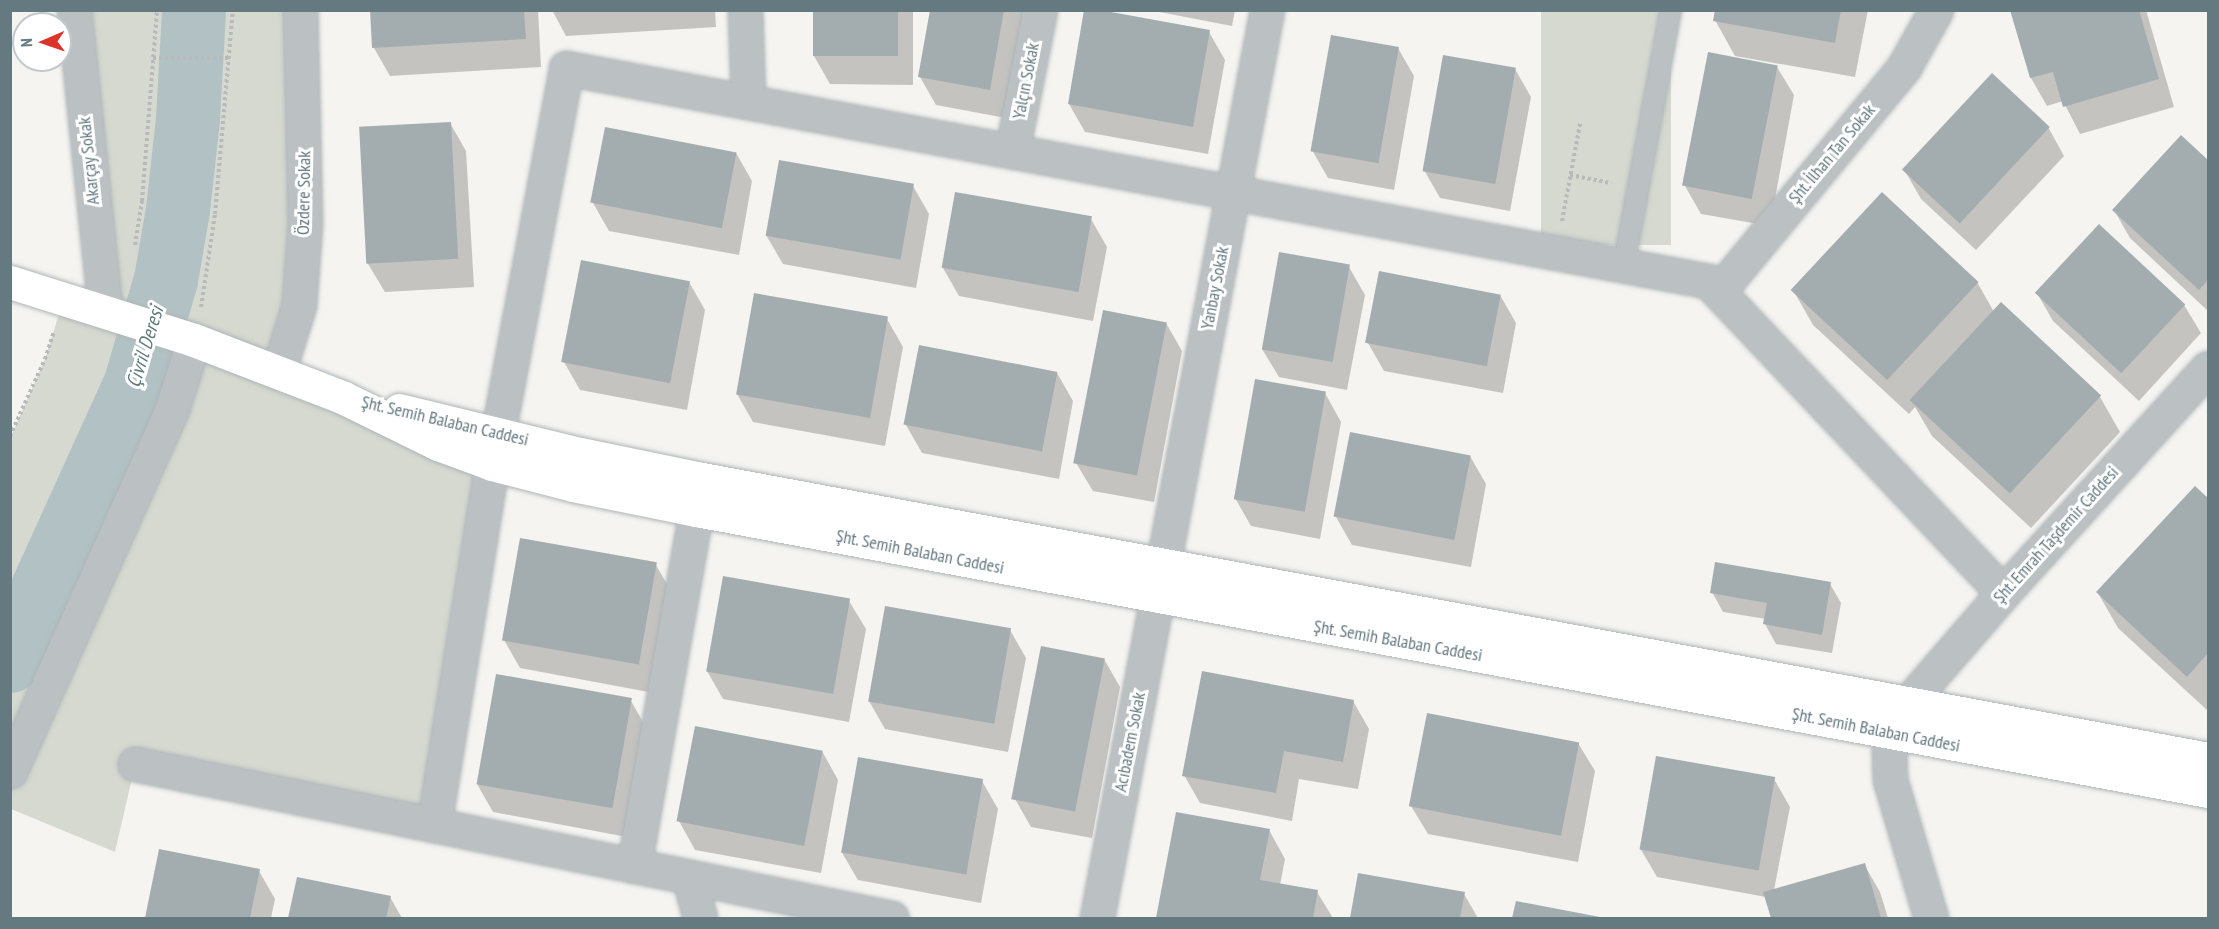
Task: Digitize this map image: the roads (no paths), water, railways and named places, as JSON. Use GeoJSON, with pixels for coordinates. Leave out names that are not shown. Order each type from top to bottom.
{"type":"FeatureCollection","features":[{"type":"Feature","properties":{"kind":"street","name":"Akarçay Sokak"},"geometry":{"type":"LineString","coordinates":[[74,10],[115,314]]}},
{"type":"Feature","properties":{"kind":"street","name":"Özdere Sokak"},"geometry":{"type":"LineString","coordinates":[[278,373],[299,305],[304,223],[300,10]]}},
{"type":"Feature","properties":{"kind":"street"},"geometry":{"type":"LineString","coordinates":[[745,10],[748,102]]}},
{"type":"Feature","properties":{"kind":"street","name":"Yalçın Sokak"},"geometry":{"type":"LineString","coordinates":[[1012,151],[1040,10]]}},
{"type":"Feature","properties":{"kind":"street","name":"Yanbay Sokak"},"geometry":{"type":"LineString","coordinates":[[1160,581],[1267,10]]}},
{"type":"Feature","properties":{"kind":"street","name":"Şht. İlhan Tan Sokak"},"geometry":{"type":"LineString","coordinates":[[1719,291],[1904,67],[1936,10]]}},
{"type":"Feature","properties":{"kind":"street"},"geometry":{"type":"LineString","coordinates":[[434,825],[495,448],[566,68],[1708,281],[2003,593]]}},
{"type":"Feature","properties":{"kind":"street","name":"Şht. Semih Balaban Caddesi"},"geometry":{"type":"LineString","coordinates":[[10,282],[188,338],[344,398],[438,444],[580,454],[1160,581]]}},
{"type":"Feature","properties":{"kind":"street"},"geometry":{"type":"LineString","coordinates":[[10,771],[172,408],[188,338]]}},
{"type":"Feature","properties":{"kind":"street","name":"Şht. Emrah Taşdemir Caddesi"},"geometry":{"type":"LineString","coordinates":[[1900,718],[2003,593],[2195,399],[2208,368]]}},
{"type":"Feature","properties":{"kind":"street","name":"Şht. Semih Balaban Caddesi"},"geometry":{"type":"LineString","coordinates":[[495,448],[573,484],[696,510],[1160,581],[1900,718],[2208,791]]}},
{"type":"Feature","properties":{"kind":"street"},"geometry":{"type":"LineString","coordinates":[[634,866],[696,510]]}},
{"type":"Feature","properties":{"kind":"street","name":"Acıbadem Sokak"},"geometry":{"type":"LineString","coordinates":[[1097,918],[1160,581]]}},
{"type":"Feature","properties":{"kind":"street","name":"Şht. Semih Balaban Caddesi"},"geometry":{"type":"LineString","coordinates":[[1900,718],[2208,759]]}},
{"type":"Feature","properties":{"kind":"street"},"geometry":{"type":"LineString","coordinates":[[1900,718],[1889,752],[1890,780],[1930,918]]}},
{"type":"Feature","properties":{"kind":"street"},"geometry":{"type":"LineString","coordinates":[[135,764],[891,918]]}},
{"type":"Feature","properties":{"kind":"street"},"geometry":{"type":"LineString","coordinates":[[689,877],[700,918]]}},
{"type":"Feature","properties":{"kind":"lane"},"geometry":{"type":"LineString","coordinates":[[1624,265],[1671,10]]}},
{"type":"Feature","properties":{"kind":"waterway","name":"Çivril Deresi"},"geometry":{"type":"LineString","coordinates":[[10,661],[136,383],[166,280],[178,210],[188,119],[194,10]]}}]}
